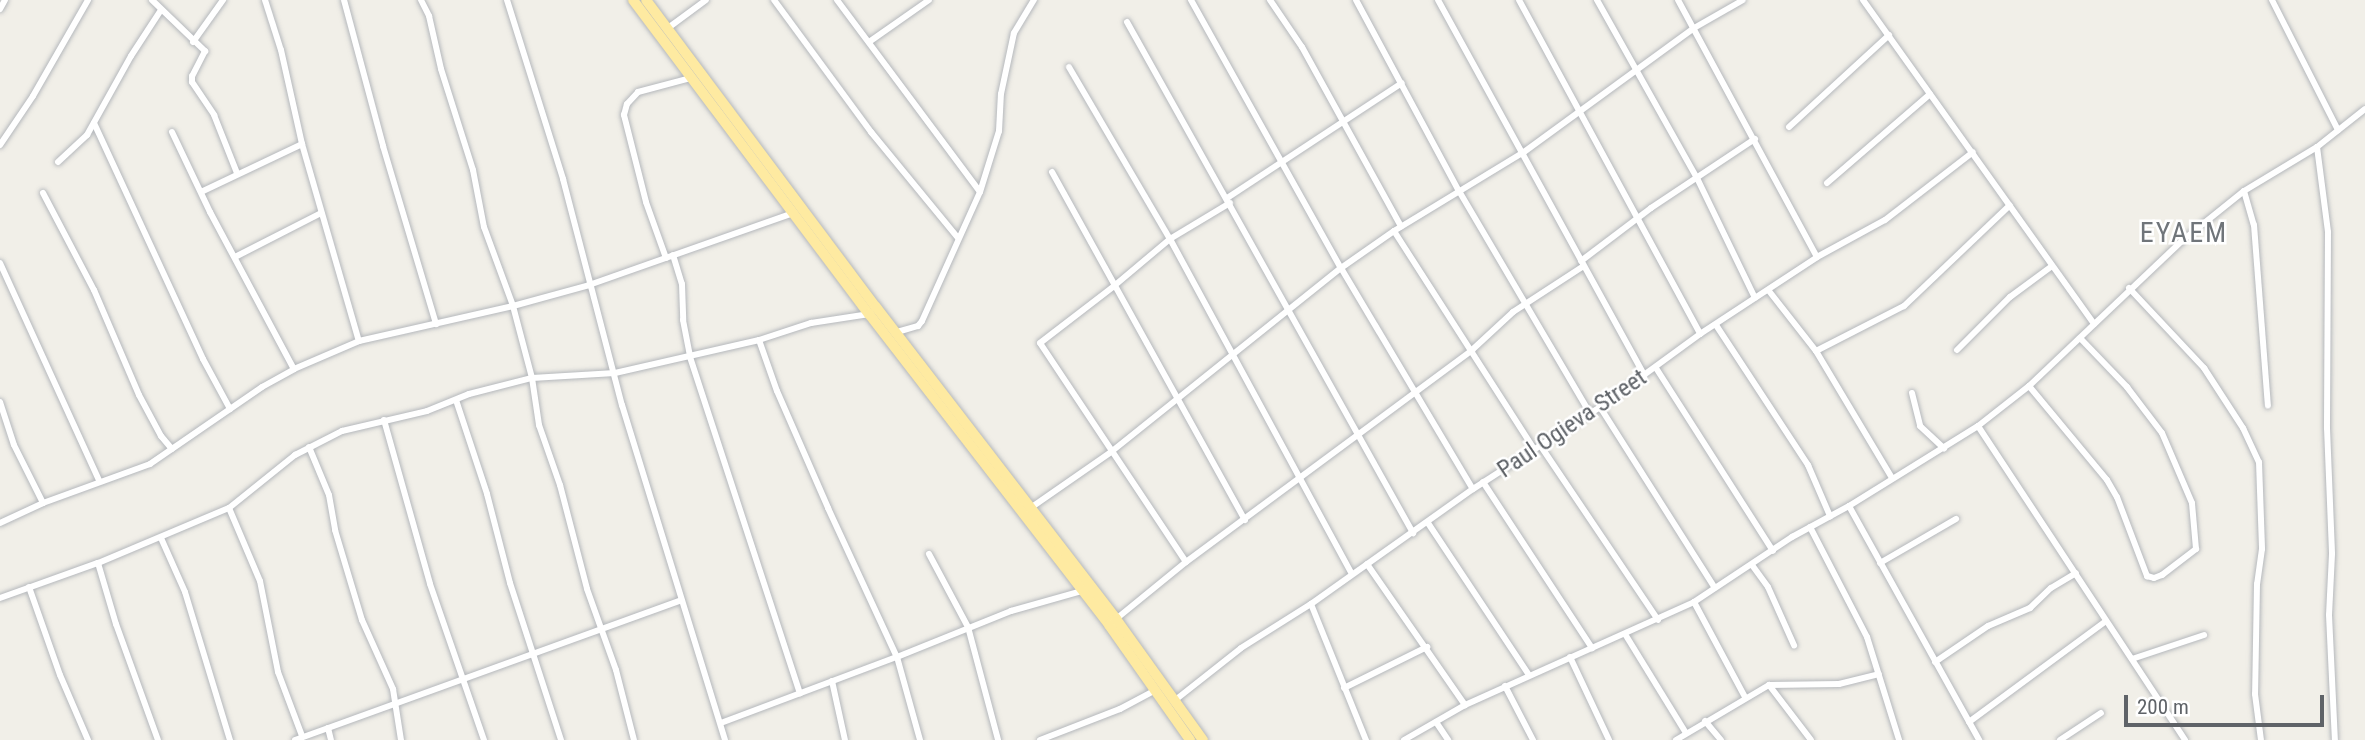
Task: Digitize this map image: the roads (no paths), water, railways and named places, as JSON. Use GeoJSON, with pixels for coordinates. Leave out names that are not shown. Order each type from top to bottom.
{"type":"FeatureCollection","features":[{"type":"Feature","properties":{"kind":"highway"},"geometry":{"type":"LineString","coordinates":[[633,0],[1082,591],[1190,740]]}},
{"type":"Feature","properties":{"kind":"highway"},"geometry":{"type":"LineString","coordinates":[[646,0],[1116,619],[1203,740]]}},
{"type":"Feature","properties":{"kind":"street"},"geometry":{"type":"LineString","coordinates":[[0,9],[5,0]]}},
{"type":"Feature","properties":{"kind":"street"},"geometry":{"type":"LineString","coordinates":[[0,145],[33,96],[88,0]]}},
{"type":"Feature","properties":{"kind":"street"},"geometry":{"type":"LineString","coordinates":[[152,0],[205,51],[192,76],[192,82],[214,115],[237,173]]}},
{"type":"Feature","properties":{"kind":"street"},"geometry":{"type":"LineString","coordinates":[[193,42],[223,0]]}},
{"type":"Feature","properties":{"kind":"street"},"geometry":{"type":"LineString","coordinates":[[265,0],[281,50],[321,213],[359,341]]}},
{"type":"Feature","properties":{"kind":"street"},"geometry":{"type":"LineString","coordinates":[[344,0],[401,211],[436,324]]}},
{"type":"Feature","properties":{"kind":"street"},"geometry":{"type":"LineString","coordinates":[[421,0],[429,16],[441,69],[473,170],[484,227],[513,306],[532,378],[538,425],[560,485],[601,631],[616,670],[634,740]]}},
{"type":"Feature","properties":{"kind":"street"},"geometry":{"type":"LineString","coordinates":[[507,0],[563,179],[589,285],[725,740]]}},
{"type":"Feature","properties":{"kind":"street"},"geometry":{"type":"LineString","coordinates":[[668,28],[706,0]]}},
{"type":"Feature","properties":{"kind":"street"},"geometry":{"type":"LineString","coordinates":[[774,0],[879,143],[958,238]]}},
{"type":"Feature","properties":{"kind":"street"},"geometry":{"type":"LineString","coordinates":[[837,0],[980,192]]}},
{"type":"Feature","properties":{"kind":"street"},"geometry":{"type":"LineString","coordinates":[[869,42],[929,0]]}},
{"type":"Feature","properties":{"kind":"street"},"geometry":{"type":"LineString","coordinates":[[1191,0],[1341,268],[1474,489]]}},
{"type":"Feature","properties":{"kind":"street"},"geometry":{"type":"LineString","coordinates":[[1270,0],[1301,47],[1374,172],[1401,226]]}},
{"type":"Feature","properties":{"kind":"street"},"geometry":{"type":"LineString","coordinates":[[1356,0],[1459,191],[1589,412]]}},
{"type":"Feature","properties":{"kind":"street"},"geometry":{"type":"LineString","coordinates":[[1438,0],[1524,152],[1643,375]]}},
{"type":"Feature","properties":{"kind":"street"},"geometry":{"type":"LineString","coordinates":[[1520,0],[1700,334]]}},
{"type":"Feature","properties":{"kind":"street"},"geometry":{"type":"LineString","coordinates":[[1597,0],[1698,178],[1755,298]]}},
{"type":"Feature","properties":{"kind":"street"},"geometry":{"type":"LineString","coordinates":[[1678,0],[1817,257]]}},
{"type":"Feature","properties":{"kind":"street"},"geometry":{"type":"LineString","coordinates":[[1030,509],[1111,452],[1341,268],[1401,226],[1524,152],[1694,28],[1743,0]]}},
{"type":"Feature","properties":{"kind":"street"},"geometry":{"type":"LineString","coordinates":[[1863,0],[2094,324]]}},
{"type":"Feature","properties":{"kind":"street"},"geometry":{"type":"LineString","coordinates":[[2272,0],[2338,130]]}},
{"type":"Feature","properties":{"kind":"street"},"geometry":{"type":"LineString","coordinates":[[897,332],[918,326],[922,321],[980,192],[999,131],[1001,94],[1014,33],[1032,1]]}},
{"type":"Feature","properties":{"kind":"street"},"geometry":{"type":"LineString","coordinates":[[58,162],[82,141],[161,10]]}},
{"type":"Feature","properties":{"kind":"street"},"geometry":{"type":"LineString","coordinates":[[1127,22],[1413,533]]}},
{"type":"Feature","properties":{"kind":"street"},"geometry":{"type":"LineString","coordinates":[[1788,128],[1889,35]]}},
{"type":"Feature","properties":{"kind":"street"},"geometry":{"type":"LineString","coordinates":[[1069,67],[1170,239],[1352,573]]}},
{"type":"Feature","properties":{"kind":"street"},"geometry":{"type":"LineString","coordinates":[[692,78],[638,92],[627,104],[624,115],[646,202],[682,284],[683,320],[690,357],[800,694]]}},
{"type":"Feature","properties":{"kind":"street"},"geometry":{"type":"LineString","coordinates":[[1186,562],[1040,343],[1170,239],[1402,83]]}},
{"type":"Feature","properties":{"kind":"street"},"geometry":{"type":"LineString","coordinates":[[1827,183],[1930,94]]}},
{"type":"Feature","properties":{"kind":"street"},"geometry":{"type":"LineString","coordinates":[[1404,740],[1465,705],[1694,602],[1810,527],[1978,426],[2029,386],[2129,288],[2244,191],[2317,147],[2365,109]]}},
{"type":"Feature","properties":{"kind":"street"},"geometry":{"type":"LineString","coordinates":[[94,123],[203,359],[230,409]]}},
{"type":"Feature","properties":{"kind":"street"},"geometry":{"type":"LineString","coordinates":[[172,132],[294,369]]}},
{"type":"Feature","properties":{"kind":"street"},"geometry":{"type":"LineString","coordinates":[[1116,619],[1186,562],[1301,478],[1415,389],[1472,350],[1639,218],[1755,139]]}},
{"type":"Feature","properties":{"kind":"street"},"geometry":{"type":"LineString","coordinates":[[201,192],[302,144]]}},
{"type":"Feature","properties":{"kind":"street"},"geometry":{"type":"LineString","coordinates":[[2317,147],[2329,232],[2327,428],[2332,554],[2329,615],[2335,740]]}},
{"type":"Feature","properties":{"kind":"street","name":"Paul Ogieva Street"},"geometry":{"type":"LineString","coordinates":[[1174,701],[1241,648],[1311,604],[1483,482],[1600,407],[1700,334],[1817,257],[1885,220],[1973,152]]}},
{"type":"Feature","properties":{"kind":"street"},"geometry":{"type":"LineString","coordinates":[[1052,172],[1176,400],[1245,520]]}},
{"type":"Feature","properties":{"kind":"street"},"geometry":{"type":"LineString","coordinates":[[2244,191],[2250,203],[2254,225],[2268,404]]}},
{"type":"Feature","properties":{"kind":"street"},"geometry":{"type":"LineString","coordinates":[[43,193],[70,240],[144,405],[172,449]]}},
{"type":"Feature","properties":{"kind":"street"},"geometry":{"type":"LineString","coordinates":[[1816,351],[1904,306],[2010,205]]}},
{"type":"Feature","properties":{"kind":"street"},"geometry":{"type":"LineString","coordinates":[[235,257],[321,213]]}},
{"type":"Feature","properties":{"kind":"street"},"geometry":{"type":"LineString","coordinates":[[0,523],[99,480],[133,471],[172,449],[294,369],[359,341],[513,306],[589,285],[794,213]]}},
{"type":"Feature","properties":{"kind":"street"},"geometry":{"type":"LineString","coordinates":[[1394,231],[1537,447],[1658,620]]}},
{"type":"Feature","properties":{"kind":"street"},"geometry":{"type":"LineString","coordinates":[[0,263],[99,480]]}},
{"type":"Feature","properties":{"kind":"street"},"geometry":{"type":"LineString","coordinates":[[1956,350],[2010,297],[2052,265]]}},
{"type":"Feature","properties":{"kind":"street"},"geometry":{"type":"LineString","coordinates":[[2129,288],[2204,368],[2243,428],[2259,462],[2262,549],[2256,584],[2255,694],[2261,740]]}},
{"type":"Feature","properties":{"kind":"street"},"geometry":{"type":"LineString","coordinates":[[1769,291],[1816,351],[1892,478]]}},
{"type":"Feature","properties":{"kind":"street"},"geometry":{"type":"LineString","coordinates":[[0,598],[98,563],[229,508],[309,447],[342,431],[532,378],[615,373],[759,340],[811,323],[869,314]]}},
{"type":"Feature","properties":{"kind":"street"},"geometry":{"type":"LineString","coordinates":[[1716,325],[1808,465],[1830,516]]}},
{"type":"Feature","properties":{"kind":"street"},"geometry":{"type":"LineString","coordinates":[[2029,386],[2107,480],[2117,497],[2147,576],[2154,578],[2162,575],[2196,549],[2192,503],[2162,433],[2127,387],[2080,338]]}},
{"type":"Feature","properties":{"kind":"street"},"geometry":{"type":"LineString","coordinates":[[759,340],[777,391],[897,657],[920,740]]}},
{"type":"Feature","properties":{"kind":"street"},"geometry":{"type":"LineString","coordinates":[[1656,368],[1773,551]]}},
{"type":"Feature","properties":{"kind":"street"},"geometry":{"type":"LineString","coordinates":[[1912,393],[1920,426],[1944,448]]}},
{"type":"Feature","properties":{"kind":"street"},"geometry":{"type":"LineString","coordinates":[[456,400],[487,494],[510,583],[561,740]]}},
{"type":"Feature","properties":{"kind":"street"},"geometry":{"type":"LineString","coordinates":[[0,402],[14,445],[43,503]]}},
{"type":"Feature","properties":{"kind":"street"},"geometry":{"type":"LineString","coordinates":[[1600,407],[1716,588]]}},
{"type":"Feature","properties":{"kind":"street"},"geometry":{"type":"LineString","coordinates":[[384,420],[430,584],[466,680],[484,740]]}},
{"type":"Feature","properties":{"kind":"street"},"geometry":{"type":"LineString","coordinates":[[1978,426],[2185,740]]}},
{"type":"Feature","properties":{"kind":"street"},"geometry":{"type":"LineString","coordinates":[[309,447],[329,495],[335,530],[362,620],[386,669],[397,703],[401,740]]}},
{"type":"Feature","properties":{"kind":"street"},"geometry":{"type":"LineString","coordinates":[[1483,482],[1592,648]]}},
{"type":"Feature","properties":{"kind":"street"},"geometry":{"type":"LineString","coordinates":[[1849,506],[1979,740]]}},
{"type":"Feature","properties":{"kind":"street"},"geometry":{"type":"LineString","coordinates":[[229,508],[260,581],[278,672],[302,736]]}},
{"type":"Feature","properties":{"kind":"street"},"geometry":{"type":"LineString","coordinates":[[1880,563],[1956,519]]}},
{"type":"Feature","properties":{"kind":"street"},"geometry":{"type":"LineString","coordinates":[[1428,523],[1529,675]]}},
{"type":"Feature","properties":{"kind":"street"},"geometry":{"type":"LineString","coordinates":[[1810,527],[1867,637],[1899,740]]}},
{"type":"Feature","properties":{"kind":"street"},"geometry":{"type":"LineString","coordinates":[[161,538],[185,592],[230,740]]}},
{"type":"Feature","properties":{"kind":"street"},"geometry":{"type":"LineString","coordinates":[[929,554],[968,627],[998,740]]}},
{"type":"Feature","properties":{"kind":"street"},"geometry":{"type":"LineString","coordinates":[[98,563],[116,624],[158,740]]}},
{"type":"Feature","properties":{"kind":"street"},"geometry":{"type":"LineString","coordinates":[[1367,564],[1465,705]]}},
{"type":"Feature","properties":{"kind":"street"},"geometry":{"type":"LineString","coordinates":[[1752,565],[1768,587],[1794,645]]}},
{"type":"Feature","properties":{"kind":"street"},"geometry":{"type":"LineString","coordinates":[[1935,662],[1988,626],[2030,608],[2051,588],[2076,573]]}},
{"type":"Feature","properties":{"kind":"street"},"geometry":{"type":"LineString","coordinates":[[29,587],[60,675],[87,739],[78,740]]}},
{"type":"Feature","properties":{"kind":"street"},"geometry":{"type":"LineString","coordinates":[[721,723],[1011,611],[1082,591]]}},
{"type":"Feature","properties":{"kind":"street"},"geometry":{"type":"LineString","coordinates":[[295,740],[681,600]]}},
{"type":"Feature","properties":{"kind":"street"},"geometry":{"type":"LineString","coordinates":[[1694,602],[1745,697]]}},
{"type":"Feature","properties":{"kind":"street"},"geometry":{"type":"LineString","coordinates":[[1311,604],[1366,740]]}},
{"type":"Feature","properties":{"kind":"street"},"geometry":{"type":"LineString","coordinates":[[1969,722],[2106,621]]}},
{"type":"Feature","properties":{"kind":"street"},"geometry":{"type":"LineString","coordinates":[[1625,634],[1686,733]]}},
{"type":"Feature","properties":{"kind":"street"},"geometry":{"type":"LineString","coordinates":[[2132,659],[2204,635]]}},
{"type":"Feature","properties":{"kind":"street"},"geometry":{"type":"LineString","coordinates":[[1344,688],[1426,647]]}},
{"type":"Feature","properties":{"kind":"street"},"geometry":{"type":"LineString","coordinates":[[1570,657],[1609,740]]}},
{"type":"Feature","properties":{"kind":"street"},"geometry":{"type":"LineString","coordinates":[[1676,740],[1769,685],[1839,684],[1879,674]]}},
{"type":"Feature","properties":{"kind":"street"},"geometry":{"type":"LineString","coordinates":[[832,681],[845,740]]}},
{"type":"Feature","properties":{"kind":"street"},"geometry":{"type":"LineString","coordinates":[[1769,685],[1811,740]]}},
{"type":"Feature","properties":{"kind":"street"},"geometry":{"type":"LineString","coordinates":[[1505,686],[1533,740]]}},
{"type":"Feature","properties":{"kind":"street"},"geometry":{"type":"LineString","coordinates":[[1040,740],[1120,709],[1154,691]]}},
{"type":"Feature","properties":{"kind":"street"},"geometry":{"type":"LineString","coordinates":[[2060,740],[2101,713]]}},
{"type":"Feature","properties":{"kind":"street"},"geometry":{"type":"LineString","coordinates":[[1705,721],[1721,740]]}},
{"type":"Feature","properties":{"kind":"street"},"geometry":{"type":"LineString","coordinates":[[1436,722],[1448,740]]}},
{"type":"Feature","properties":{"kind":"street"},"geometry":{"type":"LineString","coordinates":[[328,728],[331,740]]}},
{"type":"Feature","properties":{"kind":"district","name":"EYAEM"},"geometry":{"type":"Point","coordinates":[2184,233]}}]}
